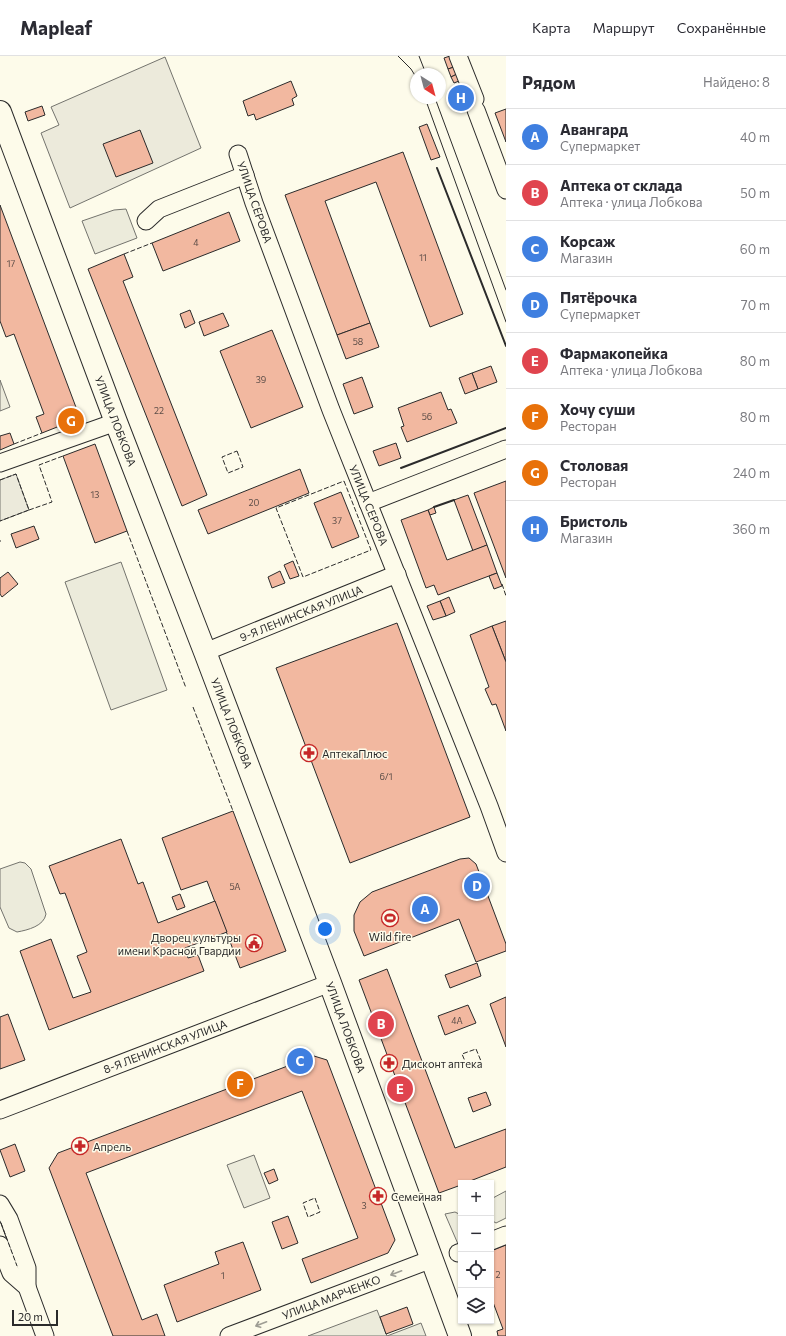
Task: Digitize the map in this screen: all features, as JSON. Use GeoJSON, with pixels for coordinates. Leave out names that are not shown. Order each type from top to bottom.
{"type":"FeatureCollection","features":[{"type":"Feature","properties":{"kind":"main road","name":"УЛИЦА ЛОБКОВА"},"geometry":{"type":"LineString","coordinates":[[0,112],[116,422],[206,652],[460,1336]]}},
{"type":"Feature","properties":{"kind":"street"},"geometry":{"type":"LineString","coordinates":[[458,56],[506,190]]}},
{"type":"Feature","properties":{"kind":"street","name":"УЛИЦА СЕРОВА"},"geometry":{"type":"LineString","coordinates":[[238,154],[254,202],[331,410],[489,806],[506,853]]}},
{"type":"Feature","properties":{"kind":"street"},"geometry":{"type":"LineString","coordinates":[[146,221],[159,209],[245,175]]}},
{"type":"Feature","properties":{"kind":"street"},"geometry":{"type":"LineString","coordinates":[[0,463],[116,422]]}},
{"type":"Feature","properties":{"kind":"street"},"geometry":{"type":"LineString","coordinates":[[368,504],[506,449]]}},
{"type":"Feature","properties":{"kind":"street","name":"9-Я ЛЕНИНСКАЯ УЛИЦА"},"geometry":{"type":"LineString","coordinates":[[206,652],[397,574]]}},
{"type":"Feature","properties":{"kind":"street","name":"8-Я ЛЕНИНСКАЯ УЛИЦА"},"geometry":{"type":"LineString","coordinates":[[0,1110],[330,983]]}},
{"type":"Feature","properties":{"kind":"street"},"geometry":{"type":"LineString","coordinates":[[0,1204],[9,1219],[27,1268],[26,1287],[46,1336]]}},
{"type":"Feature","properties":{"kind":"street"},"geometry":{"type":"LineString","coordinates":[[494,1240],[506,1235]]}},
{"type":"Feature","properties":{"kind":"street"},"geometry":{"type":"LineString","coordinates":[[0,1245],[10,1273],[26,1287]]}},
{"type":"Feature","properties":{"kind":"street","name":"УЛИЦА МАРЧЕНКО"},"geometry":{"type":"LineString","coordinates":[[229,1336],[432,1259]]}},
{"type":"Feature","properties":{"kind":"shaded area"},"geometry":{"type":"Polygon","coordinates":[[[165,57],[201,148],[70,208],[41,133],[59,125],[51,107],[165,57]]]}},
{"type":"Feature","properties":{"kind":"shaded area"},"geometry":{"type":"Polygon","coordinates":[[[126,209],[137,238],[95,254],[82,221],[114,210],[126,209]]]}},
{"type":"Feature","properties":{"kind":"shaded area"},"geometry":{"type":"Polygon","coordinates":[[[0,380],[10,407],[0,411],[0,380]]]}},
{"type":"Feature","properties":{"kind":"shaded area"},"geometry":{"type":"Polygon","coordinates":[[[16,474],[29,510],[0,521],[0,480],[16,474]]]}},
{"type":"Feature","properties":{"kind":"shaded area"},"geometry":{"type":"Polygon","coordinates":[[[121,562],[167,690],[111,710],[65,582],[121,562]]]}},
{"type":"Feature","properties":{"kind":"shaded area"},"geometry":{"type":"Polygon","coordinates":[[[20,862],[25,863],[31,869],[46,914],[42,922],[35,927],[17,932],[9,928],[0,907],[0,869],[20,862]]]}},
{"type":"Feature","properties":{"kind":"shaded area"},"geometry":{"type":"Polygon","coordinates":[[[254,1155],[270,1198],[244,1208],[227,1165],[254,1155]]]}},
{"type":"Feature","properties":{"kind":"shaded area"},"geometry":{"type":"Polygon","coordinates":[[[506,1191],[506,1218],[496,1223],[494,1222],[494,1197],[506,1191]]]}},
{"type":"Feature","properties":{"kind":"shaded area"},"geometry":{"type":"Polygon","coordinates":[[[455,1212],[458,1214],[458,1244],[445,1214],[455,1212]]]}},
{"type":"Feature","properties":{"kind":"shaded area"},"geometry":{"type":"Polygon","coordinates":[[[377,1310],[387,1336],[308,1336],[377,1310]]]}},
{"type":"Feature","properties":{"kind":"shaded area"},"geometry":{"type":"Polygon","coordinates":[[[421,1323],[426,1336],[387,1336],[421,1323]]]}},
{"type":"Feature","properties":{"kind":"building"},"geometry":{"type":"Polygon","coordinates":[[[450,56],[454,67],[448,69],[444,58],[450,56]]]}},
{"type":"Feature","properties":{"kind":"building"},"geometry":{"type":"Polygon","coordinates":[[[454,67],[457,74],[451,77],[448,69],[454,67]]]}},
{"type":"Feature","properties":{"kind":"building"},"geometry":{"type":"Polygon","coordinates":[[[457,74],[459,81],[454,83],[451,77],[457,74]]]}},
{"type":"Feature","properties":{"kind":"building"},"geometry":{"type":"Polygon","coordinates":[[[291,81],[297,96],[292,99],[294,105],[256,120],[254,114],[248,116],[243,101],[291,81]]]}},
{"type":"Feature","properties":{"kind":"building"},"geometry":{"type":"Polygon","coordinates":[[[461,85],[464,93],[458,95],[455,87],[461,85]]]}},
{"type":"Feature","properties":{"kind":"building"},"geometry":{"type":"Polygon","coordinates":[[[464,93],[467,100],[458,104],[455,96],[464,93]]]}},
{"type":"Feature","properties":{"kind":"building"},"geometry":{"type":"Polygon","coordinates":[[[42,106],[45,115],[28,121],[25,112],[42,106]]]}},
{"type":"Feature","properties":{"kind":"building"},"geometry":{"type":"Polygon","coordinates":[[[506,109],[506,142],[495,113],[506,109]]]}},
{"type":"Feature","properties":{"kind":"building"},"geometry":{"type":"Polygon","coordinates":[[[427,124],[440,157],[431,160],[419,127],[427,124]]]}},
{"type":"Feature","properties":{"kind":"building"},"geometry":{"type":"Polygon","coordinates":[[[140,130],[153,163],[116,177],[103,144],[140,130]]]}},
{"type":"Feature","properties":{"kind":"building"},"geometry":{"type":"Polygon","coordinates":[[[403,152],[463,314],[430,327],[376,182],[325,201],[370,323],[337,335],[285,195],[403,152]]]}},
{"type":"Feature","properties":{"kind":"building"},"geometry":{"type":"Polygon","coordinates":[[[0,205],[80,418],[42,433],[36,417],[44,414],[14,334],[6,337],[0,321],[0,205]]]}},
{"type":"Feature","properties":{"kind":"building"},"geometry":{"type":"Polygon","coordinates":[[[229,212],[240,241],[163,271],[152,243],[229,212]]]}},
{"type":"Feature","properties":{"kind":"building"},"geometry":{"type":"Polygon","coordinates":[[[124,254],[133,277],[123,281],[207,495],[182,506],[88,269],[124,254]]]}},
{"type":"Feature","properties":{"kind":"building"},"geometry":{"type":"Polygon","coordinates":[[[190,310],[195,323],[185,328],[180,314],[190,310]]]}},
{"type":"Feature","properties":{"kind":"building"},"geometry":{"type":"Polygon","coordinates":[[[223,313],[229,326],[204,336],[199,322],[223,313]]]}},
{"type":"Feature","properties":{"kind":"building"},"geometry":{"type":"Polygon","coordinates":[[[370,323],[379,347],[346,359],[337,335],[370,323]]]}},
{"type":"Feature","properties":{"kind":"building"},"geometry":{"type":"Polygon","coordinates":[[[272,330],[303,407],[251,428],[220,351],[272,330]]]}},
{"type":"Feature","properties":{"kind":"building"},"geometry":{"type":"Polygon","coordinates":[[[491,366],[497,382],[478,389],[472,373],[491,366]]]}},
{"type":"Feature","properties":{"kind":"building"},"geometry":{"type":"Polygon","coordinates":[[[472,373],[478,389],[465,394],[459,378],[472,373]]]}},
{"type":"Feature","properties":{"kind":"building"},"geometry":{"type":"Polygon","coordinates":[[[362,377],[373,407],[354,414],[343,384],[362,377]]]}},
{"type":"Feature","properties":{"kind":"building"},"geometry":{"type":"Polygon","coordinates":[[[441,392],[448,410],[451,409],[457,423],[407,442],[401,427],[404,426],[398,408],[441,392]]]}},
{"type":"Feature","properties":{"kind":"building"},"geometry":{"type":"Polygon","coordinates":[[[10,433],[14,444],[0,450],[0,436],[10,433]]]}},
{"type":"Feature","properties":{"kind":"building"},"geometry":{"type":"Polygon","coordinates":[[[396,443],[401,458],[379,466],[373,451],[396,443]]]}},
{"type":"Feature","properties":{"kind":"building"},"geometry":{"type":"Polygon","coordinates":[[[95,444],[127,531],[95,543],[63,456],[95,444]]]}},
{"type":"Feature","properties":{"kind":"building"},"geometry":{"type":"Polygon","coordinates":[[[300,469],[309,493],[208,534],[198,510],[300,469]]]}},
{"type":"Feature","properties":{"kind":"building"},"geometry":{"type":"Polygon","coordinates":[[[506,481],[506,578],[474,493],[506,481]]]}},
{"type":"Feature","properties":{"kind":"building"},"geometry":{"type":"Polygon","coordinates":[[[341,492],[359,537],[332,548],[314,503],[341,492]]]}},
{"type":"Feature","properties":{"kind":"building"},"geometry":{"type":"Polygon","coordinates":[[[468,495],[487,545],[473,551],[454,500],[468,495]]]}},
{"type":"Feature","properties":{"kind":"building"},"geometry":{"type":"Polygon","coordinates":[[[434,507],[436,513],[430,515],[428,510],[434,507]]]}},
{"type":"Feature","properties":{"kind":"building"},"geometry":{"type":"Polygon","coordinates":[[[428,510],[447,560],[487,545],[497,573],[438,595],[434,585],[426,588],[401,520],[428,510]]]}},
{"type":"Feature","properties":{"kind":"building"},"geometry":{"type":"Polygon","coordinates":[[[34,526],[39,539],[16,548],[11,534],[34,526]]]}},
{"type":"Feature","properties":{"kind":"building"},"geometry":{"type":"Polygon","coordinates":[[[293,561],[299,576],[290,579],[284,565],[293,561]]]}},
{"type":"Feature","properties":{"kind":"building"},"geometry":{"type":"Polygon","coordinates":[[[280,571],[285,583],[272,588],[268,577],[280,571]]]}},
{"type":"Feature","properties":{"kind":"building"},"geometry":{"type":"Polygon","coordinates":[[[8,572],[18,584],[2,597],[0,594],[0,578],[8,572]]]}},
{"type":"Feature","properties":{"kind":"building"},"geometry":{"type":"Polygon","coordinates":[[[497,573],[502,586],[494,589],[489,576],[497,573]]]}},
{"type":"Feature","properties":{"kind":"building"},"geometry":{"type":"Polygon","coordinates":[[[449,597],[455,612],[446,616],[440,601],[449,597]]]}},
{"type":"Feature","properties":{"kind":"building"},"geometry":{"type":"Polygon","coordinates":[[[440,601],[446,616],[433,620],[427,606],[440,601]]]}},
{"type":"Feature","properties":{"kind":"building"},"geometry":{"type":"Polygon","coordinates":[[[506,621],[506,662],[492,626],[506,621]]]}},
{"type":"Feature","properties":{"kind":"building"},"geometry":{"type":"Polygon","coordinates":[[[397,623],[470,817],[350,863],[276,668],[397,623]]]}},
{"type":"Feature","properties":{"kind":"building"},"geometry":{"type":"Polygon","coordinates":[[[492,626],[506,662],[506,731],[496,704],[492,705],[485,689],[489,687],[470,635],[492,626]]]}},
{"type":"Feature","properties":{"kind":"building"},"geometry":{"type":"Polygon","coordinates":[[[233,811],[286,951],[240,968],[207,881],[181,890],[162,838],[233,811]]]}},
{"type":"Feature","properties":{"kind":"building"},"geometry":{"type":"Polygon","coordinates":[[[121,839],[138,884],[143,882],[158,923],[215,901],[227,932],[185,948],[188,958],[198,955],[204,971],[49,1030],[20,951],[51,939],[73,998],[91,992],[77,956],[87,952],[65,893],[60,894],[49,866],[121,839]]]}},
{"type":"Feature","properties":{"kind":"building"},"geometry":{"type":"Polygon","coordinates":[[[469,858],[476,864],[506,944],[506,951],[476,962],[459,919],[364,956],[354,931],[354,915],[360,902],[372,892],[460,859],[469,858]]]}},
{"type":"Feature","properties":{"kind":"building"},"geometry":{"type":"Polygon","coordinates":[[[180,894],[185,907],[177,910],[172,897],[180,894]]]}},
{"type":"Feature","properties":{"kind":"building"},"geometry":{"type":"Polygon","coordinates":[[[477,963],[481,976],[450,988],[445,975],[477,963]]]}},
{"type":"Feature","properties":{"kind":"building"},"geometry":{"type":"Polygon","coordinates":[[[387,969],[455,1148],[506,1129],[506,1167],[473,1180],[458,1180],[458,1186],[439,1193],[359,980],[387,969]]]}},
{"type":"Feature","properties":{"kind":"building"},"geometry":{"type":"Polygon","coordinates":[[[506,997],[506,1047],[490,1004],[506,997]]]}},
{"type":"Feature","properties":{"kind":"building"},"geometry":{"type":"Polygon","coordinates":[[[468,1005],[476,1023],[445,1035],[438,1016],[468,1005]]]}},
{"type":"Feature","properties":{"kind":"building"},"geometry":{"type":"Polygon","coordinates":[[[8,1014],[25,1060],[0,1069],[0,1017],[8,1014]]]}},
{"type":"Feature","properties":{"kind":"building"},"geometry":{"type":"Polygon","coordinates":[[[314,1056],[327,1060],[395,1240],[388,1253],[311,1283],[302,1259],[358,1238],[302,1091],[86,1173],[142,1320],[157,1314],[165,1336],[113,1336],[49,1168],[58,1153],[314,1056]]]}},
{"type":"Feature","properties":{"kind":"building"},"geometry":{"type":"Polygon","coordinates":[[[486,1092],[491,1105],[473,1112],[468,1098],[486,1092]]]}},
{"type":"Feature","properties":{"kind":"building"},"geometry":{"type":"Polygon","coordinates":[[[15,1144],[25,1171],[10,1177],[0,1150],[15,1144]]]}},
{"type":"Feature","properties":{"kind":"building"},"geometry":{"type":"Polygon","coordinates":[[[274,1169],[278,1180],[269,1184],[264,1173],[274,1169]]]}},
{"type":"Feature","properties":{"kind":"building"},"geometry":{"type":"Polygon","coordinates":[[[288,1216],[298,1243],[282,1249],[272,1222],[288,1216]]]}},
{"type":"Feature","properties":{"kind":"building"},"geometry":{"type":"Polygon","coordinates":[[[243,1242],[261,1290],[177,1322],[164,1285],[219,1264],[215,1252],[243,1242]]]}},
{"type":"Feature","properties":{"kind":"building"},"geometry":{"type":"Polygon","coordinates":[[[506,1245],[506,1336],[498,1336],[497,1331],[503,1329],[494,1305],[494,1250],[506,1245]]]}},
{"type":"Feature","properties":{"kind":"building"},"geometry":{"type":"Polygon","coordinates":[[[407,1307],[413,1324],[386,1334],[380,1317],[407,1307]]]}},
{"type":"Feature","properties":{"kind":"tram line"},"geometry":{"type":"LineString","coordinates":[[398,56],[410,68]]}},
{"type":"Feature","properties":{"kind":"tram line"},"geometry":{"type":"LineString","coordinates":[[419,56],[424,68]]}},
{"type":"Feature","properties":{"kind":"tram line"},"geometry":{"type":"LineString","coordinates":[[427,104],[506,322]]}},
{"type":"Feature","properties":{"kind":"tram line"},"geometry":{"type":"LineString","coordinates":[[437,104],[506,290]]}},
{"type":"Feature","properties":{"kind":"fence"},"geometry":{"type":"LineString","coordinates":[[124,254],[152,243]]}},
{"type":"Feature","properties":{"kind":"fence"},"geometry":{"type":"LineString","coordinates":[[14,444],[42,433]]}},
{"type":"Feature","properties":{"kind":"fence"},"geometry":{"type":"LineString","coordinates":[[237,451],[243,467],[228,473],[222,457],[237,451]]}},
{"type":"Feature","properties":{"kind":"fence"},"geometry":{"type":"LineString","coordinates":[[29,510],[52,502],[39,465],[63,456]]}},
{"type":"Feature","properties":{"kind":"fence"},"geometry":{"type":"LineString","coordinates":[[0,480],[16,474],[29,510],[0,521]]}},
{"type":"Feature","properties":{"kind":"fence"},"geometry":{"type":"LineString","coordinates":[[344,481],[371,550],[303,577],[276,508],[344,481]]}},
{"type":"Feature","properties":{"kind":"fence"},"geometry":{"type":"LineString","coordinates":[[127,531],[186,688]]}},
{"type":"Feature","properties":{"kind":"fence"},"geometry":{"type":"LineString","coordinates":[[502,584],[506,596]]}},
{"type":"Feature","properties":{"kind":"fence"},"geometry":{"type":"LineString","coordinates":[[193,707],[233,811]]}},
{"type":"Feature","properties":{"kind":"fence"},"geometry":{"type":"LineString","coordinates":[[476,1049],[481,1061],[467,1066],[462,1054],[476,1049]]}},
{"type":"Feature","properties":{"kind":"fence"},"geometry":{"type":"LineString","coordinates":[[315,1198],[320,1212],[308,1217],[303,1203],[315,1198]]}},
{"type":"Feature","properties":{"kind":"fence"},"geometry":{"type":"LineString","coordinates":[[1,1223],[17,1266]]}},
{"type":"Feature","properties":{"kind":"wall"},"geometry":{"type":"LineString","coordinates":[[437,168],[506,346]]}},
{"type":"Feature","properties":{"kind":"wall"},"geometry":{"type":"LineString","coordinates":[[401,468],[506,428]]}},
{"type":"Feature","properties":{"kind":"wall"},"geometry":{"type":"LineString","coordinates":[[434,507],[454,500]]}},
{"type":"Feature","properties":{"kind":"place","name":"Бристоль"},"geometry":{"type":"Point","coordinates":[461,98]}},
{"type":"Feature","properties":{"kind":"place","name":"Столовая"},"geometry":{"type":"Point","coordinates":[71,421]}},
{"type":"Feature","properties":{"kind":"place","name":"АптекаПлюс"},"geometry":{"type":"Point","coordinates":[309,753]}},
{"type":"Feature","properties":{"kind":"place","name":"Пятёрочка"},"geometry":{"type":"Point","coordinates":[477,886]}},
{"type":"Feature","properties":{"kind":"place","name":"Авангард"},"geometry":{"type":"Point","coordinates":[425,909]}},
{"type":"Feature","properties":{"kind":"place","name":"Wild fire"},"geometry":{"type":"Point","coordinates":[390,918]}},
{"type":"Feature","properties":{"kind":"place","name":"Дворец культуры имени Красной Гвардии"},"geometry":{"type":"Point","coordinates":[254,943]}},
{"type":"Feature","properties":{"kind":"place","name":"Аптека от склада"},"geometry":{"type":"Point","coordinates":[381,1024]}},
{"type":"Feature","properties":{"kind":"place","name":"Корсаж"},"geometry":{"type":"Point","coordinates":[300,1061]}},
{"type":"Feature","properties":{"kind":"place","name":"Дисконт аптека"},"geometry":{"type":"Point","coordinates":[389,1063]}},
{"type":"Feature","properties":{"kind":"place","name":"Хочу суши"},"geometry":{"type":"Point","coordinates":[240,1084]}},
{"type":"Feature","properties":{"kind":"place","name":"Фармакопейка"},"geometry":{"type":"Point","coordinates":[400,1089]}},
{"type":"Feature","properties":{"kind":"place","name":"Апрель"},"geometry":{"type":"Point","coordinates":[80,1146]}},
{"type":"Feature","properties":{"kind":"place","name":"Семейная"},"geometry":{"type":"Point","coordinates":[378,1196]}}]}
